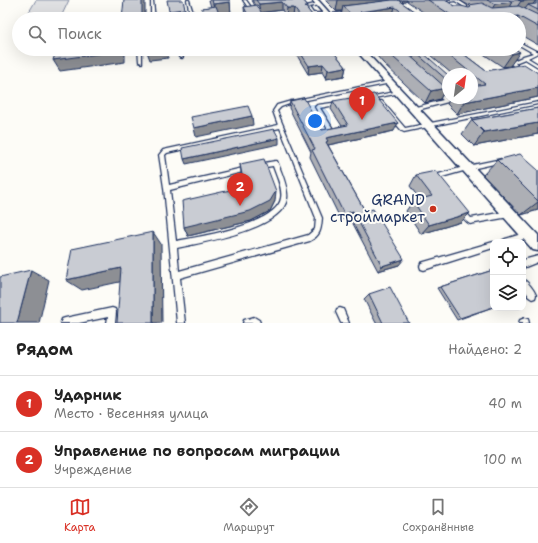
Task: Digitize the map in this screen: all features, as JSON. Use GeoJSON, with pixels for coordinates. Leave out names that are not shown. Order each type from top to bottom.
{"type":"FeatureCollection","features":[{"type":"Feature","properties":{"kind":"street"},"geometry":{"type":"LineString","coordinates":[[317,2],[326,12]]}},
{"type":"Feature","properties":{"kind":"street"},"geometry":{"type":"LineString","coordinates":[[366,56],[538,245]]}},
{"type":"Feature","properties":{"kind":"lane"},"geometry":{"type":"LineString","coordinates":[[152,0],[153,12]]}},
{"type":"Feature","properties":{"kind":"lane"},"geometry":{"type":"LineString","coordinates":[[188,0],[191,12]]}},
{"type":"Feature","properties":{"kind":"lane"},"geometry":{"type":"LineString","coordinates":[[244,0],[252,12]]}},
{"type":"Feature","properties":{"kind":"lane"},"geometry":{"type":"LineString","coordinates":[[443,7],[437,3],[456,0],[475,12]]}},
{"type":"Feature","properties":{"kind":"lane"},"geometry":{"type":"LineString","coordinates":[[311,12],[307,7],[317,2]]}},
{"type":"Feature","properties":{"kind":"lane"},"geometry":{"type":"LineString","coordinates":[[526,47],[537,53]]}},
{"type":"Feature","properties":{"kind":"lane"},"geometry":{"type":"LineString","coordinates":[[512,63],[537,53]]}},
{"type":"Feature","properties":{"kind":"lane"},"geometry":{"type":"LineString","coordinates":[[141,56],[141,62]]}},
{"type":"Feature","properties":{"kind":"lane"},"geometry":{"type":"LineString","coordinates":[[524,57],[538,66]]}},
{"type":"Feature","properties":{"kind":"lane"},"geometry":{"type":"LineString","coordinates":[[506,58],[522,72],[515,73]]}},
{"type":"Feature","properties":{"kind":"lane"},"geometry":{"type":"LineString","coordinates":[[176,275],[310,238],[318,230],[319,218],[275,111],[279,106],[390,82]]}},
{"type":"Feature","properties":{"kind":"lane"},"geometry":{"type":"LineString","coordinates":[[414,109],[446,101],[430,86]]}},
{"type":"Feature","properties":{"kind":"lane"},"geometry":{"type":"LineString","coordinates":[[361,99],[399,92]]}},
{"type":"Feature","properties":{"kind":"lane"},"geometry":{"type":"LineString","coordinates":[[376,96],[404,130],[538,103]]}},
{"type":"Feature","properties":{"kind":"lane"},"geometry":{"type":"LineString","coordinates":[[332,132],[317,107],[346,102]]}},
{"type":"Feature","properties":{"kind":"lane"},"geometry":{"type":"LineString","coordinates":[[181,323],[167,188],[162,155],[165,151],[281,126]]}},
{"type":"Feature","properties":{"kind":"lane"},"geometry":{"type":"LineString","coordinates":[[438,182],[434,176],[507,160]]}},
{"type":"Feature","properties":{"kind":"lane"},"geometry":{"type":"LineString","coordinates":[[167,188],[275,163],[285,194],[281,208],[273,215],[255,225],[221,235],[173,245]]}},
{"type":"Feature","properties":{"kind":"lane"},"geometry":{"type":"LineString","coordinates":[[456,204],[470,221],[509,214]]}},
{"type":"Feature","properties":{"kind":"lane"},"geometry":{"type":"LineString","coordinates":[[515,239],[529,235]]}},
{"type":"Feature","properties":{"kind":"lane"},"geometry":{"type":"LineString","coordinates":[[424,266],[490,247]]}},
{"type":"Feature","properties":{"kind":"lane"},"geometry":{"type":"LineString","coordinates":[[526,263],[538,259]]}},
{"type":"Feature","properties":{"kind":"lane"},"geometry":{"type":"LineString","coordinates":[[526,287],[532,294]]}},
{"type":"Feature","properties":{"kind":"lane"},"geometry":{"type":"LineString","coordinates":[[65,322],[112,312],[111,323]]}},
{"type":"Feature","properties":{"kind":"lane"},"geometry":{"type":"LineString","coordinates":[[340,312],[345,323]]}},
{"type":"Feature","properties":{"kind":"lane"},"geometry":{"type":"LineString","coordinates":[[247,323],[254,321],[256,323]]}},
{"type":"Feature","properties":{"kind":"shaded area"},"geometry":{"type":"Polygon","coordinates":[[[36,0],[69,0],[63,12],[29,12],[36,0]]]}},
{"type":"Feature","properties":{"kind":"building"},"geometry":{"type":"Polygon","coordinates":[[[124,0],[142,0],[142,12],[123,12],[124,0]]]}},
{"type":"Feature","properties":{"kind":"building"},"geometry":{"type":"Polygon","coordinates":[[[167,0],[183,0],[185,9],[169,11],[167,0]]]}},
{"type":"Feature","properties":{"kind":"building"},"geometry":{"type":"Polygon","coordinates":[[[212,0],[229,0],[230,2],[213,4],[212,0]]]}},
{"type":"Feature","properties":{"kind":"building"},"geometry":{"type":"Polygon","coordinates":[[[256,0],[303,0],[308,6],[305,6],[310,12],[297,12],[294,8],[287,8],[282,2],[259,4],[256,0]]]}},
{"type":"Feature","properties":{"kind":"building"},"geometry":{"type":"Polygon","coordinates":[[[398,0],[415,12],[402,12],[395,7],[360,12],[349,12],[343,6],[398,0]]]}},
{"type":"Feature","properties":{"kind":"building"},"geometry":{"type":"Polygon","coordinates":[[[428,0],[445,0],[455,6],[469,8],[471,7],[469,5],[482,3],[492,8],[519,6],[538,15],[538,27],[526,20],[526,12],[446,12],[428,0]]]}},
{"type":"Feature","properties":{"kind":"building"},"geometry":{"type":"Polygon","coordinates":[[[487,0],[509,0],[512,2],[495,4],[487,0]]]}},
{"type":"Feature","properties":{"kind":"building"},"geometry":{"type":"Polygon","coordinates":[[[536,0],[538,0],[538,10],[528,5],[536,4],[536,0]]]}},
{"type":"Feature","properties":{"kind":"building"},"geometry":{"type":"Polygon","coordinates":[[[257,5],[261,12],[246,12],[244,7],[257,5]]]}},
{"type":"Feature","properties":{"kind":"building"},"geometry":{"type":"Polygon","coordinates":[[[216,6],[218,12],[203,12],[202,8],[216,6]]]}},
{"type":"Feature","properties":{"kind":"building"},"geometry":{"type":"Polygon","coordinates":[[[54,56],[83,56],[53,60],[54,56]]]}},
{"type":"Feature","properties":{"kind":"building"},"geometry":{"type":"Polygon","coordinates":[[[303,56],[337,56],[346,67],[328,70],[323,64],[309,66],[303,56]]]}},
{"type":"Feature","properties":{"kind":"building"},"geometry":{"type":"Polygon","coordinates":[[[392,56],[410,56],[442,84],[442,89],[431,91],[392,56]]]}},
{"type":"Feature","properties":{"kind":"building"},"geometry":{"type":"Polygon","coordinates":[[[420,56],[427,56],[442,70],[442,76],[420,56]]]}},
{"type":"Feature","properties":{"kind":"building"},"geometry":{"type":"Polygon","coordinates":[[[450,56],[466,56],[486,71],[524,64],[538,73],[538,88],[478,99],[478,85],[485,84],[478,78],[478,68],[465,68],[450,56]]]}},
{"type":"Feature","properties":{"kind":"building"},"geometry":{"type":"Polygon","coordinates":[[[374,94],[398,123],[326,138],[328,141],[326,142],[365,211],[373,209],[404,259],[382,266],[353,211],[344,214],[312,150],[315,149],[290,101],[304,98],[322,130],[348,125],[333,101],[374,94]]]}},
{"type":"Feature","properties":{"kind":"building"},"geometry":{"type":"Polygon","coordinates":[[[248,106],[252,116],[194,128],[191,117],[248,106]]]}},
{"type":"Feature","properties":{"kind":"building"},"geometry":{"type":"Polygon","coordinates":[[[538,108],[538,123],[484,132],[472,120],[538,108]]]}},
{"type":"Feature","properties":{"kind":"building"},"geometry":{"type":"Polygon","coordinates":[[[274,129],[279,138],[184,159],[182,148],[274,129]]]}},
{"type":"Feature","properties":{"kind":"building"},"geometry":{"type":"Polygon","coordinates":[[[520,154],[538,170],[538,201],[497,160],[520,154]]]}},
{"type":"Feature","properties":{"kind":"building"},"geometry":{"type":"Polygon","coordinates":[[[264,159],[276,191],[270,201],[250,211],[184,227],[182,201],[239,188],[243,180],[240,164],[264,159]]]}},
{"type":"Feature","properties":{"kind":"building"},"geometry":{"type":"Polygon","coordinates":[[[436,171],[470,213],[429,225],[413,201],[432,196],[416,175],[436,171]]]}},
{"type":"Feature","properties":{"kind":"building"},"geometry":{"type":"Polygon","coordinates":[[[153,232],[153,323],[117,323],[121,268],[66,280],[72,249],[153,232]]]}},
{"type":"Feature","properties":{"kind":"building"},"geometry":{"type":"Polygon","coordinates":[[[31,270],[17,323],[0,323],[0,277],[31,270]]]}},
{"type":"Feature","properties":{"kind":"building"},"geometry":{"type":"Polygon","coordinates":[[[490,271],[490,308],[460,318],[440,287],[490,271]]]}},
{"type":"Feature","properties":{"kind":"building"},"geometry":{"type":"Polygon","coordinates":[[[390,287],[409,323],[383,323],[369,294],[390,287]]]}},
{"type":"Feature","properties":{"kind":"place","name":"Ударник"},"geometry":{"type":"Point","coordinates":[362,120]}},
{"type":"Feature","properties":{"kind":"place","name":"Управление по вопросам миграции"},"geometry":{"type":"Point","coordinates":[240,206]}},
{"type":"Feature","properties":{"kind":"place","name":"GRAND строймаркет"},"geometry":{"type":"Point","coordinates":[433,209]}}]}
